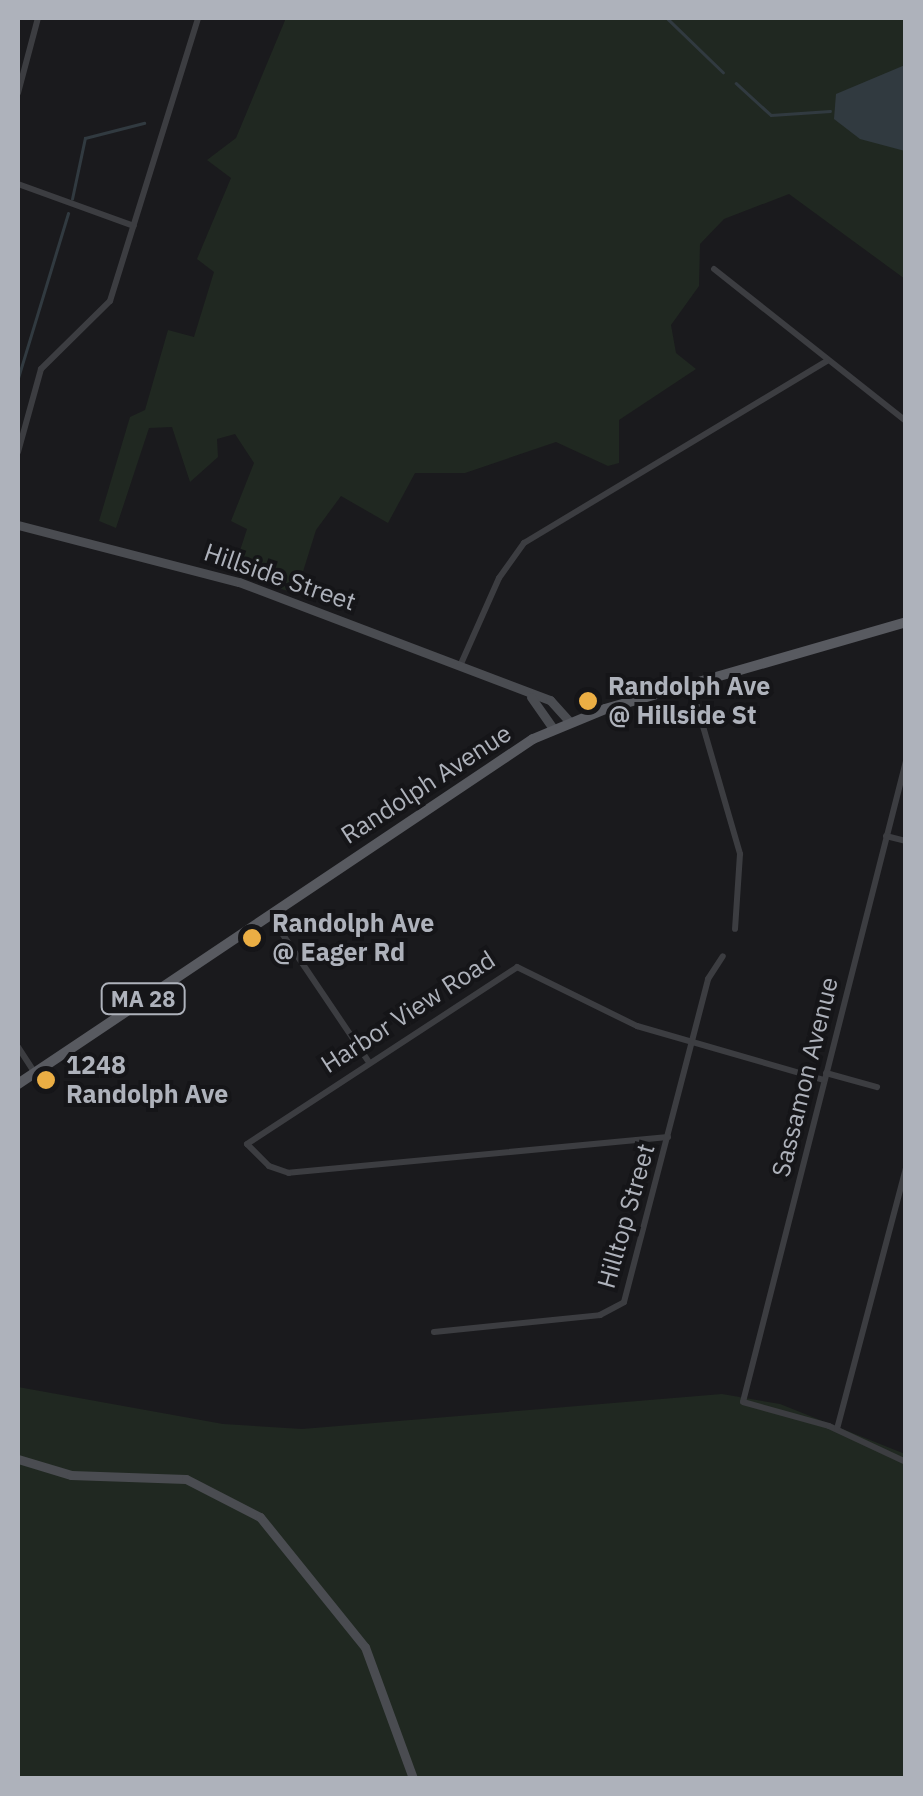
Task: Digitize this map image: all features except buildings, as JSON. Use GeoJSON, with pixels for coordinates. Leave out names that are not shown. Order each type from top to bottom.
{"type":"FeatureCollection","features":[{"type":"Feature","properties":{"kind":"main road","name":"Randolph Avenue"},"geometry":{"type":"LineString","coordinates":[[18,1084],[268,914],[554,729],[691,684],[906,622]]}},
{"type":"Feature","properties":{"kind":"street"},"geometry":{"type":"LineString","coordinates":[[18,94],[38,18]]}},
{"type":"Feature","properties":{"kind":"street"},"geometry":{"type":"LineString","coordinates":[[18,452],[38,374],[107,307],[198,18]]}},
{"type":"Feature","properties":{"kind":"street"},"geometry":{"type":"LineString","coordinates":[[18,184],[134,226]]}},
{"type":"Feature","properties":{"kind":"street"},"geometry":{"type":"LineString","coordinates":[[714,268],[827,362],[906,421]]}},
{"type":"Feature","properties":{"kind":"street"},"geometry":{"type":"LineString","coordinates":[[460,666],[499,578],[524,543],[827,362]]}},
{"type":"Feature","properties":{"kind":"street","name":"Hillside Street"},"geometry":{"type":"LineString","coordinates":[[18,525],[230,579],[521,689],[556,704],[570,722]]}},
{"type":"Feature","properties":{"kind":"street"},"geometry":{"type":"LineString","coordinates":[[691,684],[740,854],[735,929]]}},
{"type":"Feature","properties":{"kind":"street","name":"Hillside Street"},"geometry":{"type":"LineString","coordinates":[[521,689],[554,729]]}},
{"type":"Feature","properties":{"kind":"street","name":"Sassamon Avenue"},"geometry":{"type":"LineString","coordinates":[[837,1429],[742,1402],[906,761]]}},
{"type":"Feature","properties":{"kind":"street"},"geometry":{"type":"LineString","coordinates":[[886,836],[906,841]]}},
{"type":"Feature","properties":{"kind":"street"},"geometry":{"type":"LineString","coordinates":[[268,914],[368,1061]]}},
{"type":"Feature","properties":{"kind":"street","name":"Hilltop Street"},"geometry":{"type":"LineString","coordinates":[[434,1332],[620,1306],[710,974],[723,956]]}},
{"type":"Feature","properties":{"kind":"street","name":"Harbor View Road"},"geometry":{"type":"LineString","coordinates":[[668,1137],[294,1173],[269,1166],[247,1144],[368,1061],[517,967],[629,1022],[692,1042],[878,1087]]}},
{"type":"Feature","properties":{"kind":"street"},"geometry":{"type":"LineString","coordinates":[[18,1047],[35,1072]]}},
{"type":"Feature","properties":{"kind":"street"},"geometry":{"type":"LineString","coordinates":[[906,1168],[837,1429],[906,1462]]}},
{"type":"Feature","properties":{"kind":"street"},"geometry":{"type":"LineString","coordinates":[[18,1459],[72,1474],[186,1479],[260,1517],[365,1647],[413,1778]]}},
{"type":"Feature","properties":{"kind":"shaded area"},"geometry":{"type":"Polygon","coordinates":[[[286,18],[905,18],[905,279],[789,194],[724,219],[700,244],[699,286],[671,325],[676,353],[696,369],[619,420],[619,463],[608,466],[556,442],[465,473],[415,473],[388,523],[341,496],[316,530],[296,594],[233,572],[247,529],[231,521],[254,463],[235,434],[217,439],[218,457],[190,482],[172,427],[149,428],[116,528],[99,521],[130,417],[145,410],[168,330],[194,337],[214,272],[197,259],[231,178],[207,160],[236,138],[286,18]]]}},
{"type":"Feature","properties":{"kind":"shaded area"},"geometry":{"type":"Polygon","coordinates":[[[905,65],[905,151],[860,139],[834,119],[836,94],[905,65]]]}},
{"type":"Feature","properties":{"kind":"shaded area"},"geometry":{"type":"Polygon","coordinates":[[[18,1387],[223,1424],[302,1429],[722,1394],[780,1404],[905,1454],[905,1778],[18,1778],[18,1387]]]}},
{"type":"Feature","properties":{"kind":"waterway"},"geometry":{"type":"LineString","coordinates":[[667,18],[723,72]]}},
{"type":"Feature","properties":{"kind":"waterway"},"geometry":{"type":"LineString","coordinates":[[736,83],[771,115],[830,111]]}},
{"type":"Feature","properties":{"kind":"waterway"},"geometry":{"type":"LineString","coordinates":[[72,199],[85,138],[144,123]]}},
{"type":"Feature","properties":{"kind":"waterway"},"geometry":{"type":"LineString","coordinates":[[18,378],[68,213]]}},
{"type":"Feature","properties":{"kind":"place","name":"Randolph Ave @ Hillside St"},"geometry":{"type":"Point","coordinates":[588,701]}},
{"type":"Feature","properties":{"kind":"place","name":"Randolph Ave @ Eager Rd"},"geometry":{"type":"Point","coordinates":[252,938]}},
{"type":"Feature","properties":{"kind":"place","name":"1248 Randolph Ave"},"geometry":{"type":"Point","coordinates":[46,1080]}}]}
